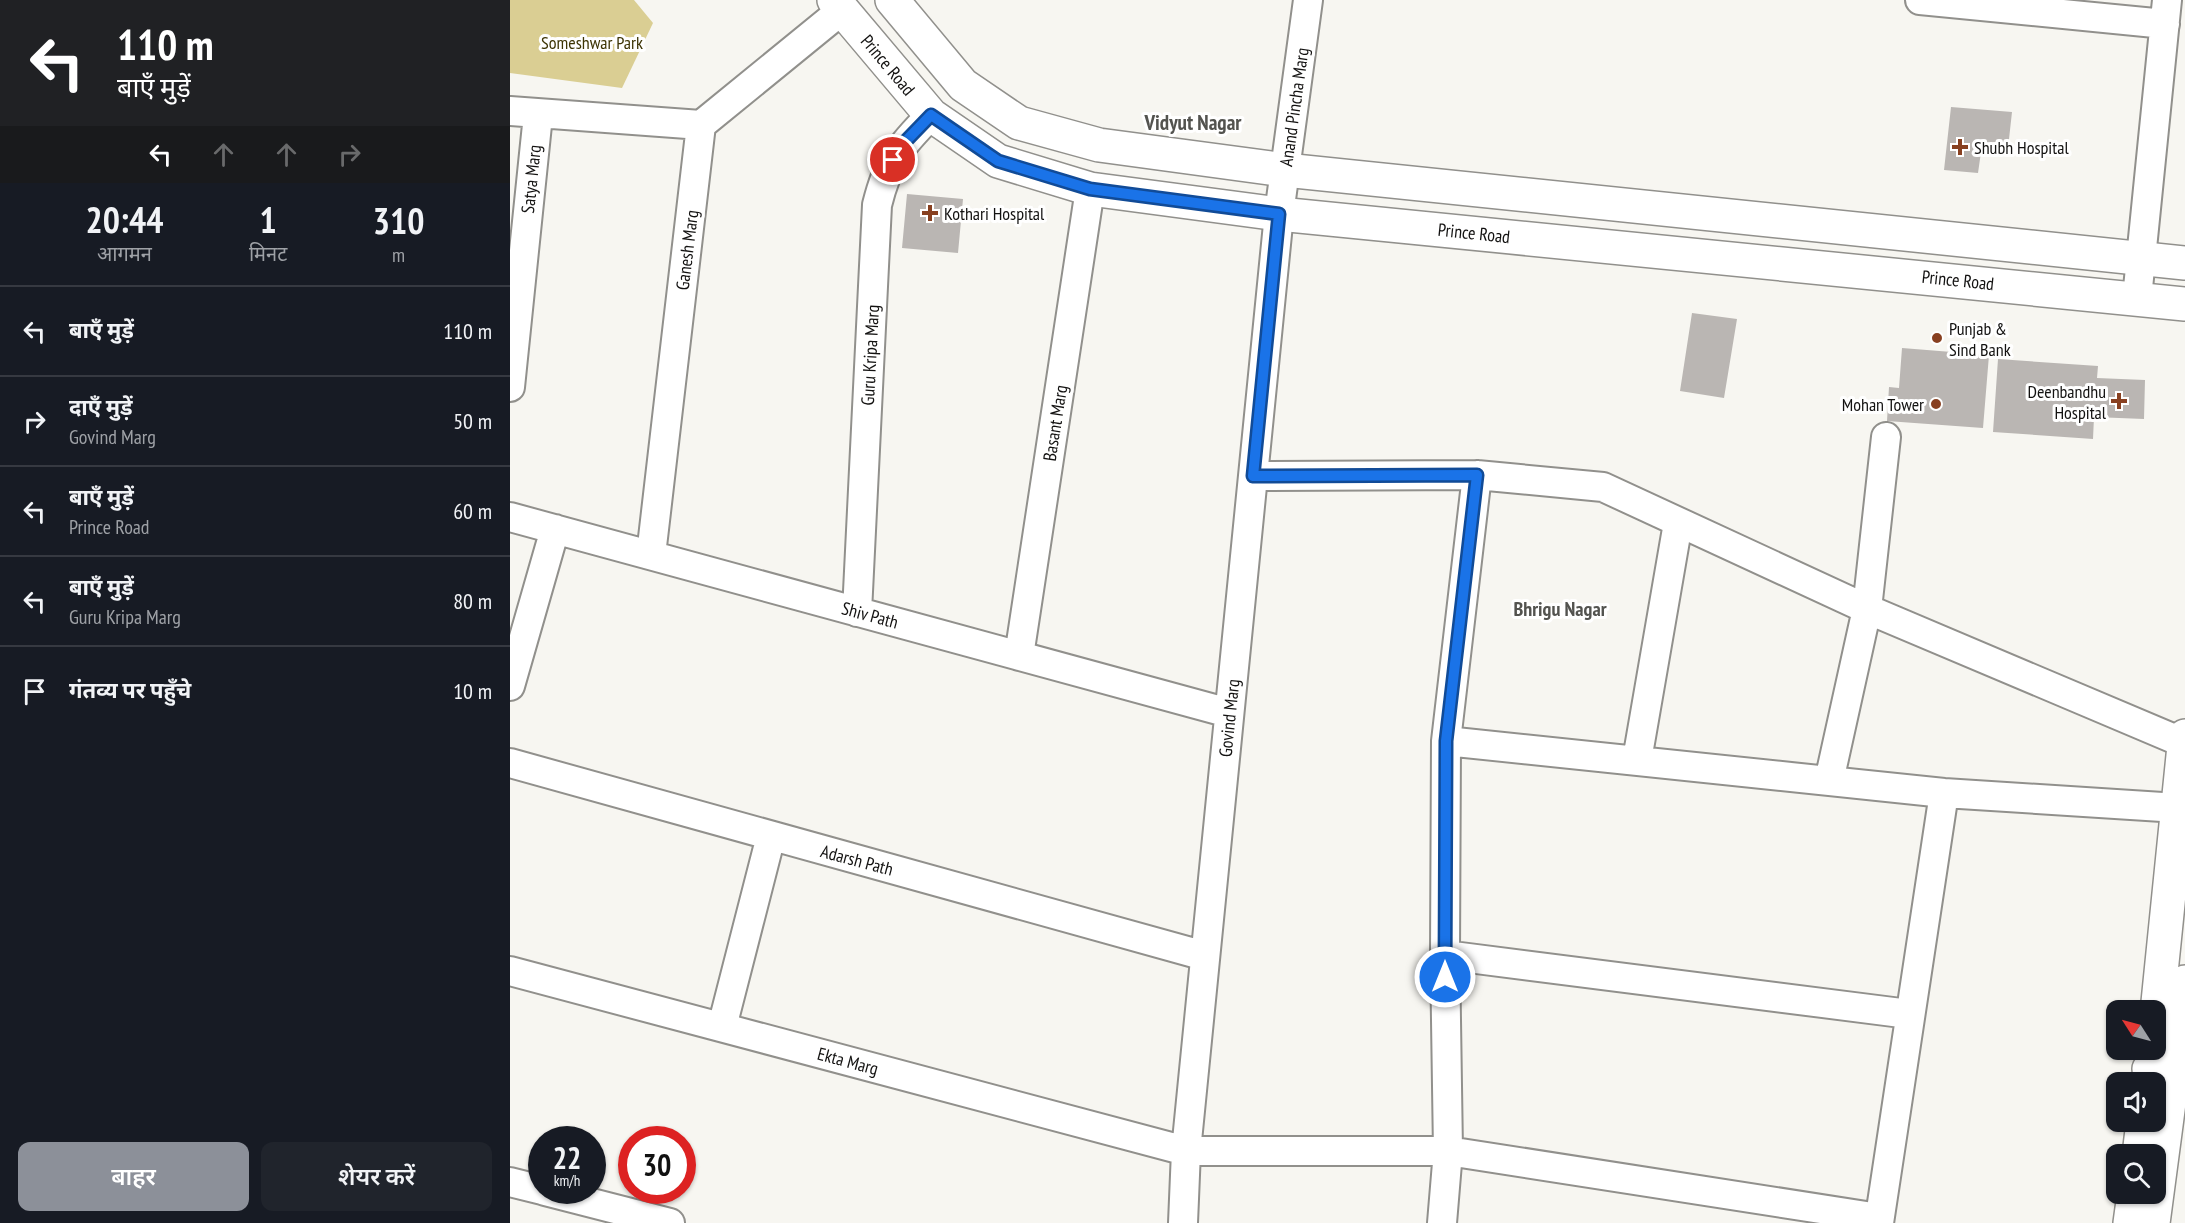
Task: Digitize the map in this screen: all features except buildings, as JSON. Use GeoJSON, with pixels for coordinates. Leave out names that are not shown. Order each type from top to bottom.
{"type":"FeatureCollection","features":[{"type":"Feature","properties":{"kind":"main road"},"geometry":{"type":"LineString","coordinates":[[892,0],[963,85],[1019,123],[1099,145],[1286,170],[2185,263]]}},
{"type":"Feature","properties":{"kind":"main road","name":"Prince Road"},"geometry":{"type":"LineString","coordinates":[[838,5],[931,115],[998,161],[1090,189],[1279,214],[2185,304]]}},
{"type":"Feature","properties":{"kind":"main road"},"geometry":{"type":"LineString","coordinates":[[2153,1223],[2161,1068],[2169,1020],[2178,808],[2185,736]]}},
{"type":"Feature","properties":{"kind":"main road"},"geometry":{"type":"LineString","coordinates":[[2169,1020],[2185,982]]}},
{"type":"Feature","properties":{"kind":"main road"},"geometry":{"type":"LineString","coordinates":[[2130,1223],[2133,1204]]}},
{"type":"Feature","properties":{"kind":"street","name":"Anand Pincha Marg"},"geometry":{"type":"LineString","coordinates":[[1279,214],[1308,0]]}},
{"type":"Feature","properties":{"kind":"street"},"geometry":{"type":"LineString","coordinates":[[1920,0],[2166,12],[2137,298]]}},
{"type":"Feature","properties":{"kind":"street"},"geometry":{"type":"LineString","coordinates":[[510,111],[538,115],[701,125],[838,5]]}},
{"type":"Feature","properties":{"kind":"street","name":"Satya Marg"},"geometry":{"type":"LineString","coordinates":[[510,387],[538,115]]}},
{"type":"Feature","properties":{"kind":"street","name":"Guru Kripa Marg"},"geometry":{"type":"LineString","coordinates":[[856,612],[877,206],[885,173],[901,146],[931,115]]}},
{"type":"Feature","properties":{"kind":"street","name":"Ganesh Marg"},"geometry":{"type":"LineString","coordinates":[[651,555],[701,125]]}},
{"type":"Feature","properties":{"kind":"street","name":"Basant Marg"},"geometry":{"type":"LineString","coordinates":[[1019,656],[1090,189]]}},
{"type":"Feature","properties":{"kind":"street","name":"Govind Marg"},"geometry":{"type":"LineString","coordinates":[[1183,1223],[1186,1151],[1279,214]]}},
{"type":"Feature","properties":{"kind":"street"},"geometry":{"type":"LineString","coordinates":[[1829,781],[1867,609],[1886,437]]}},
{"type":"Feature","properties":{"kind":"street"},"geometry":{"type":"LineString","coordinates":[[1253,476],[1477,475],[1603,487],[1867,609],[2184,743]]}},
{"type":"Feature","properties":{"kind":"street"},"geometry":{"type":"LineString","coordinates":[[1442,1223],[1448,1151],[1445,955],[1446,741],[1477,475]]}},
{"type":"Feature","properties":{"kind":"street","name":"Shiv Path"},"geometry":{"type":"LineString","coordinates":[[510,517],[1229,713]]}},
{"type":"Feature","properties":{"kind":"street"},"geometry":{"type":"LineString","coordinates":[[1637,760],[1678,523]]}},
{"type":"Feature","properties":{"kind":"street"},"geometry":{"type":"LineString","coordinates":[[510,687],[555,529]]}},
{"type":"Feature","properties":{"kind":"street"},"geometry":{"type":"LineString","coordinates":[[1446,741],[1944,793],[2178,808]]}},
{"type":"Feature","properties":{"kind":"street","name":"Adarsh Path"},"geometry":{"type":"LineString","coordinates":[[510,763],[1205,956]]}},
{"type":"Feature","properties":{"kind":"street"},"geometry":{"type":"LineString","coordinates":[[1879,1220],[1944,793]]}},
{"type":"Feature","properties":{"kind":"street"},"geometry":{"type":"LineString","coordinates":[[722,1027],[771,836]]}},
{"type":"Feature","properties":{"kind":"street"},"geometry":{"type":"LineString","coordinates":[[1445,955],[1909,1014]]}},
{"type":"Feature","properties":{"kind":"street","name":"Ekta Marg"},"geometry":{"type":"LineString","coordinates":[[510,971],[1186,1151],[1448,1151],[1879,1220]]}},
{"type":"Feature","properties":{"kind":"street"},"geometry":{"type":"LineString","coordinates":[[510,1182],[528,1187]]}},
{"type":"Feature","properties":{"kind":"street"},"geometry":{"type":"LineString","coordinates":[[595,1204],[670,1223]]}},
{"type":"Feature","properties":{"kind":"green space","name":"Someshwar Park"},"geometry":{"type":"Polygon","coordinates":[[[510,0],[634,0],[653,23],[622,88],[510,73],[510,0]]]}},
{"type":"Feature","properties":{"kind":"place","name":"Shubh Hospital"},"geometry":{"type":"Point","coordinates":[1960,147]}},
{"type":"Feature","properties":{"kind":"place","name":"Kothari Hospital"},"geometry":{"type":"Point","coordinates":[930,213]}},
{"type":"Feature","properties":{"kind":"place","name":"Punjab & Sind Bank"},"geometry":{"type":"Point","coordinates":[1937,338]}},
{"type":"Feature","properties":{"kind":"place","name":"Deenbandhu Hospital"},"geometry":{"type":"Point","coordinates":[2119,401]}},
{"type":"Feature","properties":{"kind":"place","name":"Mohan Tower"},"geometry":{"type":"Point","coordinates":[1936,404]}},
{"type":"Feature","properties":{"kind":"district","name":"Vidyut Nagar"},"geometry":{"type":"Point","coordinates":[1193,122]}},
{"type":"Feature","properties":{"kind":"district","name":"Bhrigu Nagar"},"geometry":{"type":"Point","coordinates":[1560,609]}},
{"type":"Feature","properties":{"kind":"route"},"geometry":{"type":"LineString","coordinates":[[893,160],[901,146],[931,115],[998,161],[1090,189],[1279,214],[1253,476],[1477,475],[1446,741],[1445,977]]}}]}
